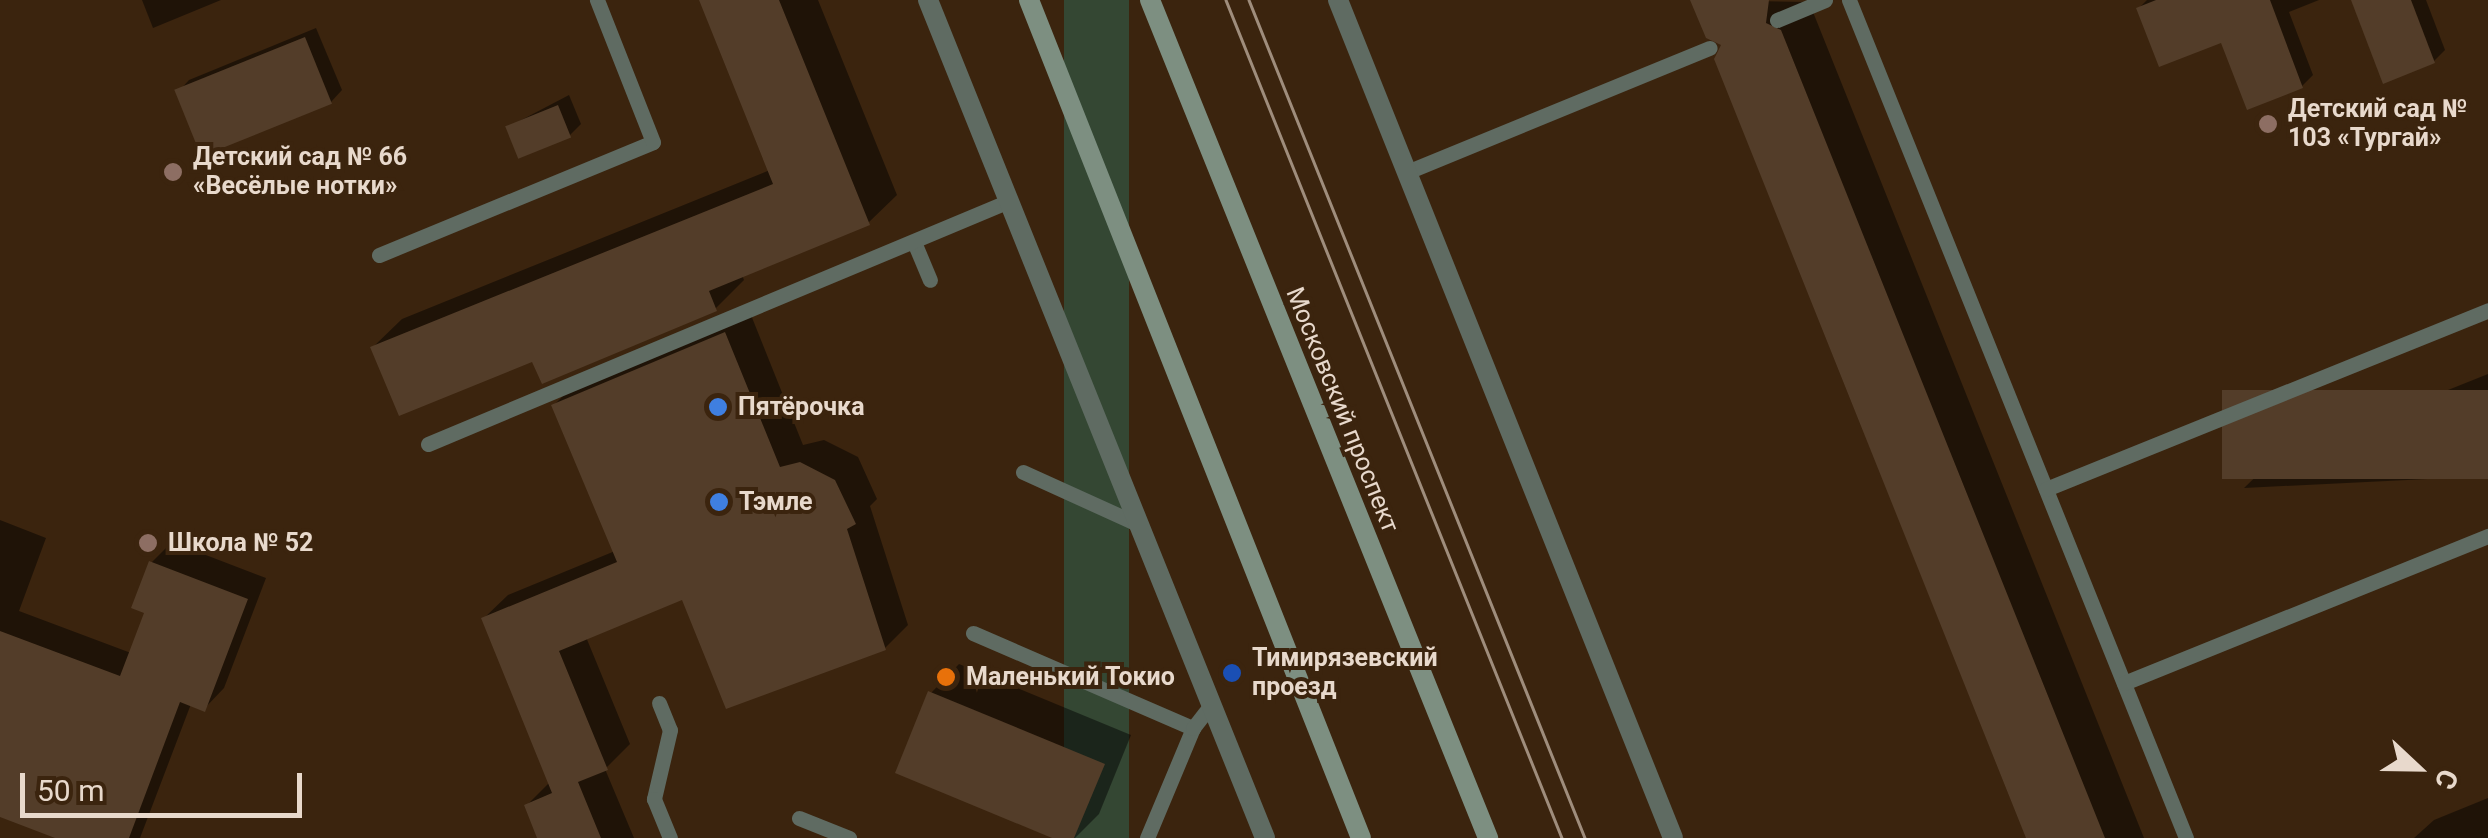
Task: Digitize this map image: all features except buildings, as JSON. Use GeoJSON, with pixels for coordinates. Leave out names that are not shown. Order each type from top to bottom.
{"type":"FeatureCollection","features":[{"type":"Feature","properties":{"kind":"main road"},"geometry":{"type":"LineString","coordinates":[[1028,0],[1362,838]]}},
{"type":"Feature","properties":{"kind":"main road","name":"Московский проспект"},"geometry":{"type":"LineString","coordinates":[[1150,0],[1488,838]]}},
{"type":"Feature","properties":{"kind":"street"},"geometry":{"type":"LineString","coordinates":[[928,0],[1265,838]]}},
{"type":"Feature","properties":{"kind":"street"},"geometry":{"type":"LineString","coordinates":[[1338,0],[1673,838]]}},
{"type":"Feature","properties":{"kind":"lane"},"geometry":{"type":"LineString","coordinates":[[379,255],[653,142],[597,0]]}},
{"type":"Feature","properties":{"kind":"lane"},"geometry":{"type":"LineString","coordinates":[[1777,20],[1825,0]]}},
{"type":"Feature","properties":{"kind":"lane"},"geometry":{"type":"LineString","coordinates":[[1849,0],[2186,838]]}},
{"type":"Feature","properties":{"kind":"lane"},"geometry":{"type":"LineString","coordinates":[[1407,172],[1710,48]]}},
{"type":"Feature","properties":{"kind":"lane"},"geometry":{"type":"LineString","coordinates":[[428,444],[1009,201]]}},
{"type":"Feature","properties":{"kind":"lane"},"geometry":{"type":"LineString","coordinates":[[914,242],[930,280]]}},
{"type":"Feature","properties":{"kind":"lane"},"geometry":{"type":"LineString","coordinates":[[2046,489],[2488,310]]}},
{"type":"Feature","properties":{"kind":"lane"},"geometry":{"type":"LineString","coordinates":[[1023,472],[1140,525]]}},
{"type":"Feature","properties":{"kind":"lane"},"geometry":{"type":"LineString","coordinates":[[2124,684],[2488,536]]}},
{"type":"Feature","properties":{"kind":"lane"},"geometry":{"type":"LineString","coordinates":[[973,633],[1193,728]]}},
{"type":"Feature","properties":{"kind":"lane"},"geometry":{"type":"LineString","coordinates":[[659,703],[670,730],[654,799],[670,838]]}},
{"type":"Feature","properties":{"kind":"lane"},"geometry":{"type":"LineString","coordinates":[[1147,838],[1193,728],[1212,704]]}},
{"type":"Feature","properties":{"kind":"lane"},"geometry":{"type":"LineString","coordinates":[[799,818],[849,838]]}},
{"type":"Feature","properties":{"kind":"green space"},"geometry":{"type":"Polygon","coordinates":[[[1064,0],[1129,0],[1129,838],[1064,838],[1064,0]]]}},
{"type":"Feature","properties":{"kind":"tram line"},"geometry":{"type":"LineString","coordinates":[[1226,0],[1562,838]]}},
{"type":"Feature","properties":{"kind":"tram line"},"geometry":{"type":"LineString","coordinates":[[1249,0],[1585,838]]}},
{"type":"Feature","properties":{"kind":"place","name":"Детский сад № 103 «Тургай»"},"geometry":{"type":"Point","coordinates":[2268,124]}},
{"type":"Feature","properties":{"kind":"place","name":"Детский сад № 66 «Весёлые нотки»"},"geometry":{"type":"Point","coordinates":[173,172]}},
{"type":"Feature","properties":{"kind":"place","name":"Пятёрочка"},"geometry":{"type":"Point","coordinates":[718,407]}},
{"type":"Feature","properties":{"kind":"place","name":"Тэмле"},"geometry":{"type":"Point","coordinates":[719,502]}},
{"type":"Feature","properties":{"kind":"place","name":"Школа № 52"},"geometry":{"type":"Point","coordinates":[148,543]}},
{"type":"Feature","properties":{"kind":"place","name":"Тимирязевский проезд"},"geometry":{"type":"Point","coordinates":[1232,673]}},
{"type":"Feature","properties":{"kind":"place","name":"Маленький Токио"},"geometry":{"type":"Point","coordinates":[946,677]}}]}
